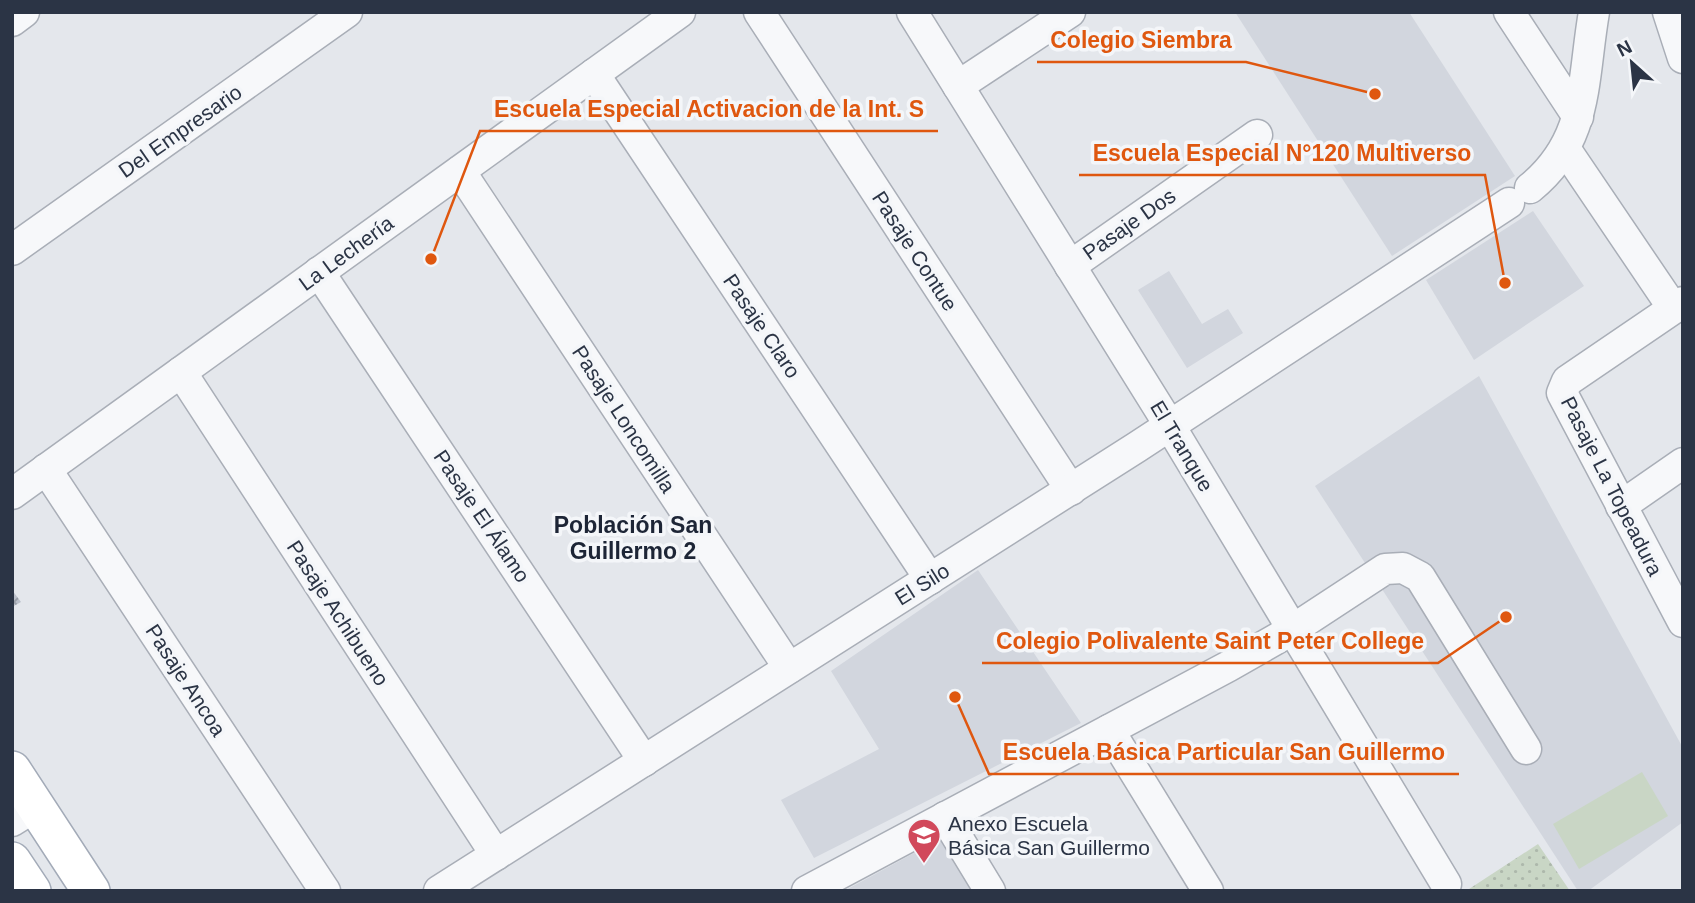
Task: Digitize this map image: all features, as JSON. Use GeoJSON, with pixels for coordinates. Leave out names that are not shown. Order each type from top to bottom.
{"type":"FeatureCollection","features":[{"type":"Feature","properties":{"kind":"main road"},"geometry":{"type":"LineString","coordinates":[[12,770],[24,813],[91,891]]}},
{"type":"Feature","properties":{"kind":"main road"},"geometry":{"type":"LineString","coordinates":[[12,861],[32,891]]}},
{"type":"Feature","properties":{"kind":"street"},"geometry":{"type":"LineString","coordinates":[[12,21],[24,12]]}},
{"type":"Feature","properties":{"kind":"street","name":"Del Empresario"},"geometry":{"type":"LineString","coordinates":[[12,250],[347,12]]}},
{"type":"Feature","properties":{"kind":"street","name":"La Lechería"},"geometry":{"type":"LineString","coordinates":[[12,494],[680,12]]}},
{"type":"Feature","properties":{"kind":"street","name":"Pasaje Contue"},"geometry":{"type":"LineString","coordinates":[[759,12],[1070,490]]}},
{"type":"Feature","properties":{"kind":"street","name":"El Tranque"},"geometry":{"type":"LineString","coordinates":[[912,12],[1170,426],[1446,884]]}},
{"type":"Feature","properties":{"kind":"street"},"geometry":{"type":"LineString","coordinates":[[958,86],[1070,12]]}},
{"type":"Feature","properties":{"kind":"street"},"geometry":{"type":"LineString","coordinates":[[1509,12],[1578,117]]}},
{"type":"Feature","properties":{"kind":"street"},"geometry":{"type":"LineString","coordinates":[[1594,12],[1578,117],[1566,150],[1678,305]]}},
{"type":"Feature","properties":{"kind":"street"},"geometry":{"type":"LineString","coordinates":[[1668,12],[1683,58]]}},
{"type":"Feature","properties":{"kind":"street","name":"Pasaje Claro"},"geometry":{"type":"LineString","coordinates":[[594,74],[930,579]]}},
{"type":"Feature","properties":{"kind":"street","name":"Pasaje Dos"},"geometry":{"type":"LineString","coordinates":[[1070,265],[1257,135]]}},
{"type":"Feature","properties":{"kind":"street","name":"El Silo"},"geometry":{"type":"LineString","coordinates":[[439,891],[1170,426],[1519,196],[1546,175],[1566,150]]}},
{"type":"Feature","properties":{"kind":"street","name":"Pasaje Loncomilla"},"geometry":{"type":"LineString","coordinates":[[460,171],[789,668]]}},
{"type":"Feature","properties":{"kind":"street","name":"Pasaje El Álamo"},"geometry":{"type":"LineString","coordinates":[[319,272],[644,761]]}},
{"type":"Feature","properties":{"kind":"street","name":"Pasaje La Topeadura"},"geometry":{"type":"LineString","coordinates":[[1678,305],[1567,381],[1562,388],[1563,397],[1683,622]]}},
{"type":"Feature","properties":{"kind":"street","name":"Pasaje Achibueno"},"geometry":{"type":"LineString","coordinates":[[181,372],[496,855]]}},
{"type":"Feature","properties":{"kind":"street"},"geometry":{"type":"LineString","coordinates":[[1621,506],[1683,464]]}},
{"type":"Feature","properties":{"kind":"street","name":"Pasaje Ancoa"},"geometry":{"type":"LineString","coordinates":[[46,469],[325,891]]}},
{"type":"Feature","properties":{"kind":"street"},"geometry":{"type":"LineString","coordinates":[[807,891],[1292,630],[1385,569],[1403,568],[1420,577],[1526,749]]}},
{"type":"Feature","properties":{"kind":"street"},"geometry":{"type":"LineString","coordinates":[[1110,730],[1208,891]]}},
{"type":"Feature","properties":{"kind":"street"},"geometry":{"type":"LineString","coordinates":[[945,817],[990,891]]}},
{"type":"Feature","properties":{"kind":"shaded area"},"geometry":{"type":"Polygon","coordinates":[[[1235,12],[1409,12],[1515,176],[1392,256],[1235,12]]]}},
{"type":"Feature","properties":{"kind":"shaded area"},"geometry":{"type":"Polygon","coordinates":[[[1533,211],[1584,286],[1474,360],[1426,280],[1533,211]]]}},
{"type":"Feature","properties":{"kind":"shaded area"},"geometry":{"type":"Polygon","coordinates":[[[1169,271],[1202,324],[1228,309],[1243,333],[1187,368],[1138,290],[1169,271]]]}},
{"type":"Feature","properties":{"kind":"shaded area"},"geometry":{"type":"Polygon","coordinates":[[[1479,376],[1683,748],[1683,822],[1588,891],[1578,891],[1315,486],[1479,376]]]}},
{"type":"Feature","properties":{"kind":"shaded area"},"geometry":{"type":"Polygon","coordinates":[[[978,570],[1081,723],[814,858],[781,800],[879,749],[831,671],[978,570]]]}},
{"type":"Feature","properties":{"kind":"shaded area","name":"Anexo Escuela Básica San Guillermo"},"geometry":{"type":"Polygon","coordinates":[[[940,839],[972,891],[844,891],[940,839]]]}},
{"type":"Feature","properties":{"kind":"green space"},"geometry":{"type":"Polygon","coordinates":[[[1642,772],[1668,816],[1579,869],[1553,824],[1642,772]]]}},
{"type":"Feature","properties":{"kind":"green space"},"geometry":{"type":"Polygon","coordinates":[[[1538,844],[1570,891],[1466,891],[1538,844]]]}},
{"type":"Feature","properties":{"kind":"building"},"geometry":{"type":"Polygon","coordinates":[[[12,590],[21,602],[12,607],[12,590]]]}},
{"type":"Feature","properties":{"kind":"place","name":"Colegio Siembra"},"geometry":{"type":"Point","coordinates":[1375,94]}},
{"type":"Feature","properties":{"kind":"place","name":"Escuela Especial Activacion de la Int. S"},"geometry":{"type":"Point","coordinates":[431,259]}},
{"type":"Feature","properties":{"kind":"place","name":"Escuela Especial N°120 Multiverso"},"geometry":{"type":"Point","coordinates":[1505,283]}},
{"type":"Feature","properties":{"kind":"place","name":"Colegio Polivalente Saint Peter College"},"geometry":{"type":"Point","coordinates":[1506,617]}},
{"type":"Feature","properties":{"kind":"place","name":"Escuela Básica Particular San Guillermo"},"geometry":{"type":"Point","coordinates":[955,697]}},
{"type":"Feature","properties":{"kind":"place","name":"Anexo Escuela Básica San Guillermo"},"geometry":{"type":"Point","coordinates":[924,865]}},
{"type":"Feature","properties":{"kind":"district","name":"Población San Guillermo 2"},"geometry":{"type":"Point","coordinates":[633,538]}}]}
